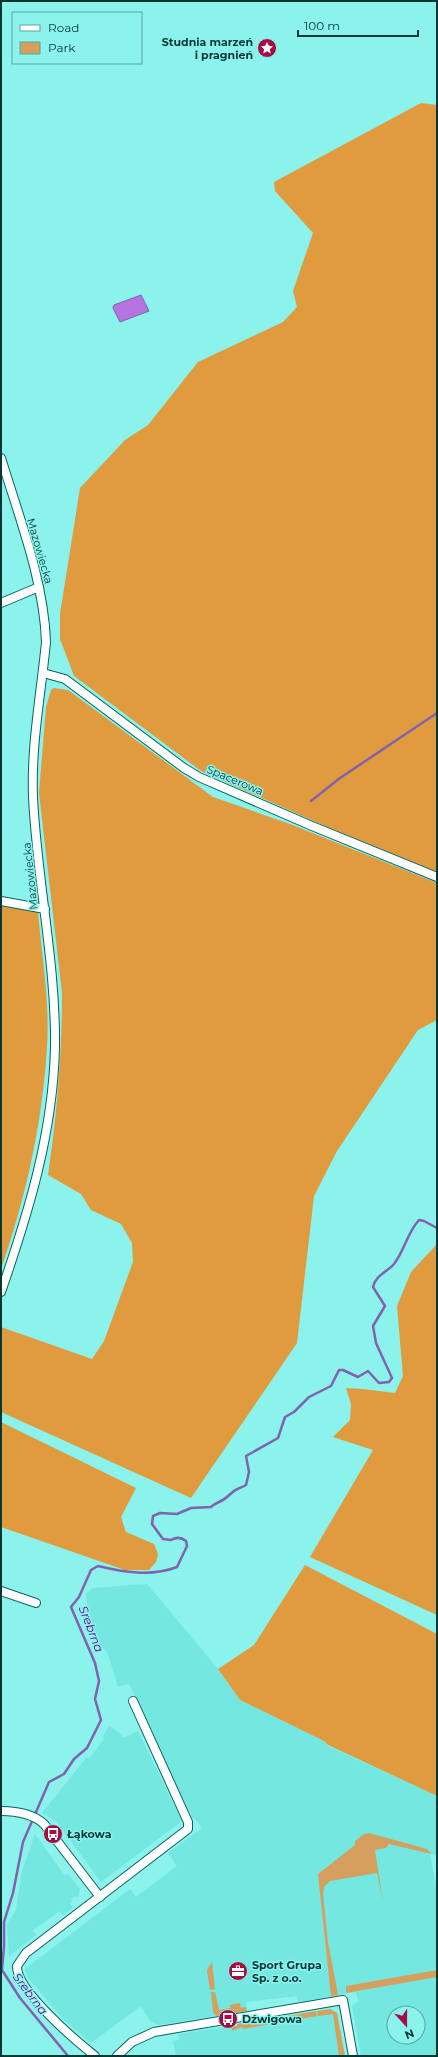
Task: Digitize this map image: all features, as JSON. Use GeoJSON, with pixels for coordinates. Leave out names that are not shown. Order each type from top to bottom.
{"type":"FeatureCollection","features":[{"type":"Feature","properties":{"kind":"street","name":"Mazowiecka"},"geometry":{"type":"LineString","coordinates":[[1,458],[39,587],[45,623],[46,642],[36,721],[33,797],[54,997],[55,1036],[48,1126],[30,1205],[1,1292]]}},
{"type":"Feature","properties":{"kind":"street"},"geometry":{"type":"LineString","coordinates":[[1,603],[39,587]]}},
{"type":"Feature","properties":{"kind":"street","name":"Spacerowa"},"geometry":{"type":"LineString","coordinates":[[43,673],[65,679],[159,750],[199,777],[312,826],[437,877]]}},
{"type":"Feature","properties":{"kind":"street"},"geometry":{"type":"LineString","coordinates":[[1,901],[45,909]]}},
{"type":"Feature","properties":{"kind":"street"},"geometry":{"type":"LineString","coordinates":[[1,1591],[36,1603]]}},
{"type":"Feature","properties":{"kind":"street"},"geometry":{"type":"LineString","coordinates":[[95,2056],[61,2027],[20,1979],[17,1970],[18,1961],[26,1953],[186,1832],[189,1826],[133,1701]]}},
{"type":"Feature","properties":{"kind":"street"},"geometry":{"type":"LineString","coordinates":[[1,1811],[23,1813],[41,1821],[53,1834],[100,1897]]}},
{"type":"Feature","properties":{"kind":"street"},"geometry":{"type":"LineString","coordinates":[[117,2056],[137,2039],[162,2030],[343,2000],[353,2056]]}},
{"type":"Feature","properties":{"kind":"shaded area"},"geometry":{"type":"Polygon","coordinates":[[[421,103],[437,105],[437,872],[325,826],[201,771],[74,676],[60,639],[60,614],[80,488],[125,440],[148,425],[198,362],[283,322],[297,307],[293,291],[313,233],[275,191],[274,182],[421,103]]]}},
{"type":"Feature","properties":{"kind":"shaded area"},"geometry":{"type":"Polygon","coordinates":[[[141,295],[149,311],[120,322],[113,308],[114,305],[141,295]]]}},
{"type":"Feature","properties":{"kind":"shaded area"},"geometry":{"type":"Polygon","coordinates":[[[54,688],[68,690],[213,797],[290,824],[437,883],[437,1020],[418,1030],[337,1151],[314,1196],[297,1343],[191,1498],[1,1412],[1,1327],[92,1359],[104,1341],[133,1262],[132,1243],[121,1224],[91,1210],[81,1194],[48,1175],[58,1084],[62,993],[39,793],[46,707],[51,690],[54,688]]]}},
{"type":"Feature","properties":{"kind":"shaded area"},"geometry":{"type":"Polygon","coordinates":[[[1,905],[38,912],[47,997],[48,1031],[45,1077],[32,1160],[18,1215],[1,1269],[1,905]]]}},
{"type":"Feature","properties":{"kind":"shaded area"},"geometry":{"type":"Polygon","coordinates":[[[437,1244],[437,1615],[310,1557],[373,1450],[333,1437],[350,1420],[351,1404],[346,1388],[395,1393],[403,1376],[397,1306],[411,1272],[437,1244]]]}},
{"type":"Feature","properties":{"kind":"shaded area"},"geometry":{"type":"Polygon","coordinates":[[[1,1422],[136,1488],[121,1517],[126,1532],[154,1544],[158,1554],[156,1562],[149,1570],[125,1570],[1,1527],[1,1422]]]}},
{"type":"Feature","properties":{"kind":"shaded area"},"geometry":{"type":"Polygon","coordinates":[[[305,1565],[437,1634],[437,1796],[326,1744],[327,1743],[320,1739],[240,1700],[218,1669],[254,1645],[305,1565]]]}},
{"type":"Feature","properties":{"kind":"shaded area"},"geometry":{"type":"Polygon","coordinates":[[[147,1584],[218,1669],[240,1700],[320,1739],[327,1743],[326,1745],[437,1796],[437,1855],[430,1854],[437,1891],[437,2056],[361,2056],[352,2006],[358,2001],[356,1992],[298,2002],[297,1996],[246,2002],[247,2011],[158,2025],[150,2021],[141,2006],[91,2043],[66,2022],[27,1977],[25,1969],[130,1889],[136,1897],[177,1866],[168,1853],[202,1828],[195,1819],[192,1818],[129,1684],[118,1687],[108,1654],[90,1633],[86,1593],[93,1588],[147,1584]]]}},
{"type":"Feature","properties":{"kind":"shaded area"},"geometry":{"type":"Polygon","coordinates":[[[109,1726],[120,1733],[123,1738],[138,1731],[182,1821],[101,1882],[56,1821],[42,1813],[87,1757],[89,1759],[104,1739],[103,1736],[109,1726]]]}},
{"type":"Feature","properties":{"kind":"shaded area"},"geometry":{"type":"Polygon","coordinates":[[[35,1834],[65,1876],[68,1874],[80,1889],[78,1898],[76,1896],[71,1899],[72,1902],[70,1903],[73,1908],[63,1915],[60,1911],[33,1930],[36,1935],[9,1956],[7,1924],[16,1910],[22,1871],[35,1834]]]}},
{"type":"Feature","properties":{"kind":"shaded area"},"geometry":{"type":"Polygon","coordinates":[[[330,2009],[337,2013],[345,2056],[176,2056],[173,2041],[179,2040],[178,2034],[232,2027],[237,2026],[237,2024],[260,2021],[260,2023],[265,2022],[265,2020],[282,2017],[283,2019],[287,2018],[287,2016],[330,2009]]]}},
{"type":"Feature","properties":{"kind":"green space"},"geometry":{"type":"Polygon","coordinates":[[[369,1833],[427,1849],[432,1854],[389,1844],[386,1848],[375,1850],[383,1902],[377,1873],[330,1881],[324,1887],[323,1894],[328,1942],[338,1995],[331,1996],[318,1874],[355,1845],[355,1841],[364,1834],[369,1833]]]}},
{"type":"Feature","properties":{"kind":"green space"},"geometry":{"type":"Polygon","coordinates":[[[212,1962],[215,1989],[210,1990],[207,1970],[212,1962]]]}},
{"type":"Feature","properties":{"kind":"green space"},"geometry":{"type":"Polygon","coordinates":[[[437,1970],[437,1977],[346,1993],[346,1986],[437,1970]]]}},
{"type":"Feature","properties":{"kind":"green space"},"geometry":{"type":"Polygon","coordinates":[[[211,1992],[215,1992],[219,2010],[230,2008],[230,2005],[240,2003],[241,2008],[246,2007],[247,2011],[216,2016],[213,2012],[211,1992]]]}},
{"type":"Feature","properties":{"kind":"green space"},"geometry":{"type":"Polygon","coordinates":[[[330,2009],[337,2013],[345,2056],[339,2056],[333,2014],[318,2016],[317,2011],[330,2009]]]}},
{"type":"Feature","properties":{"kind":"green space"},"geometry":{"type":"Polygon","coordinates":[[[316,2011],[317,2016],[243,2029],[242,2027],[232,2031],[232,2027],[237,2026],[237,2024],[260,2021],[260,2023],[265,2022],[265,2020],[282,2017],[283,2019],[287,2018],[287,2016],[316,2011]]]}},
{"type":"Feature","properties":{"kind":"waterway"},"geometry":{"type":"LineString","coordinates":[[311,801],[340,778],[437,713]]}},
{"type":"Feature","properties":{"kind":"waterway","name":"Srebrna"},"geometry":{"type":"LineString","coordinates":[[68,2056],[20,1998],[2,1970],[4,1922],[13,1893],[23,1842],[49,1782],[64,1774],[74,1759],[87,1748],[101,1720],[95,1699],[99,1681],[95,1663],[71,1607],[79,1597],[91,1570],[98,1566],[127,1572],[147,1573],[177,1567],[187,1546],[186,1541],[178,1538],[171,1540],[163,1539],[152,1524],[153,1516],[160,1513],[177,1514],[191,1508],[211,1507],[225,1499],[235,1490],[246,1485],[249,1472],[246,1456],[278,1438],[285,1417],[294,1412],[309,1397],[331,1386],[339,1370],[343,1370],[358,1377],[368,1371],[379,1383],[389,1382],[392,1378],[376,1343],[373,1326],[385,1306],[373,1287],[374,1283],[398,1259],[412,1230],[419,1220],[437,1228]]}},
{"type":"Feature","properties":{"kind":"place","name":"Studnia marzeń i pragnień"},"geometry":{"type":"Point","coordinates":[267,48]}},
{"type":"Feature","properties":{"kind":"place","name":"Łąkowa"},"geometry":{"type":"Point","coordinates":[53,1834]}},
{"type":"Feature","properties":{"kind":"place","name":"Sport Grupa Sp. z o.o."},"geometry":{"type":"Point","coordinates":[238,1971]}},
{"type":"Feature","properties":{"kind":"place","name":"Dźwigowa"},"geometry":{"type":"Point","coordinates":[228,2019]}}]}
